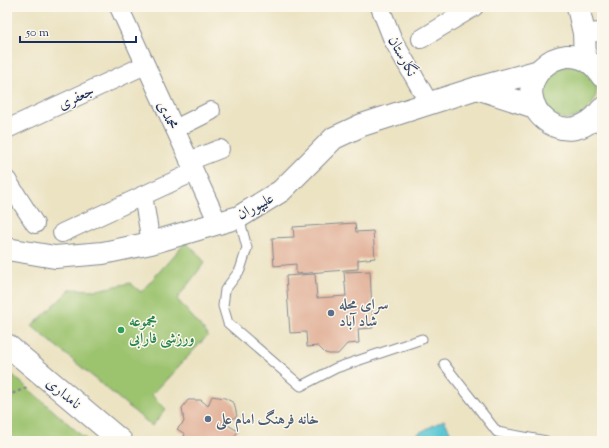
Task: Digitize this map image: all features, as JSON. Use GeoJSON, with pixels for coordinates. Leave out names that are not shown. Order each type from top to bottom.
{"type":"FeatureCollection","features":[{"type":"Feature","properties":{"kind":"street","name":"محمدی"},"geometry":{"type":"LineString","coordinates":[[119,7],[218,223]]}},
{"type":"Feature","properties":{"kind":"street","name":"نگارستان"},"geometry":{"type":"LineString","coordinates":[[380,7],[393,40],[430,103]]}},
{"type":"Feature","properties":{"kind":"street"},"geometry":{"type":"LineString","coordinates":[[421,39],[474,7]]}},
{"type":"Feature","properties":{"kind":"street"},"geometry":{"type":"LineString","coordinates":[[578,7],[593,33],[585,59]]}},
{"type":"Feature","properties":{"kind":"street"},"geometry":{"type":"LineString","coordinates":[[602,76],[595,66],[585,59],[573,56],[560,57],[548,62],[539,71],[533,82],[532,95],[535,108],[542,118],[551,125],[563,129],[575,129],[594,123],[595,118],[602,109]]}},
{"type":"Feature","properties":{"kind":"street","name":"جعفری"},"geometry":{"type":"LineString","coordinates":[[7,129],[145,65]]}},
{"type":"Feature","properties":{"kind":"street","name":"علیپوران"},"geometry":{"type":"LineString","coordinates":[[7,249],[55,257],[103,253],[151,243],[239,216],[281,192],[334,138],[362,125],[477,88],[539,71]]}},
{"type":"Feature","properties":{"kind":"street"},"geometry":{"type":"LineString","coordinates":[[477,88],[535,108]]}},
{"type":"Feature","properties":{"kind":"street"},"geometry":{"type":"LineString","coordinates":[[175,129],[211,112]]}},
{"type":"Feature","properties":{"kind":"street"},"geometry":{"type":"LineString","coordinates":[[62,233],[143,195],[220,149]]}},
{"type":"Feature","properties":{"kind":"street"},"geometry":{"type":"LineString","coordinates":[[7,180],[35,224]]}},
{"type":"Feature","properties":{"kind":"street"},"geometry":{"type":"LineString","coordinates":[[143,195],[151,243]]}},
{"type":"Feature","properties":{"kind":"street","name":"نامداری"},"geometry":{"type":"LineString","coordinates":[[7,345],[120,441]]}},
{"type":"Feature","properties":{"kind":"lane"},"geometry":{"type":"LineString","coordinates":[[239,216],[247,248],[240,270],[225,290],[223,306],[228,323],[301,386],[336,368],[422,339]]}},
{"type":"Feature","properties":{"kind":"lane"},"geometry":{"type":"LineString","coordinates":[[444,364],[497,432],[546,441]]}},
{"type":"Feature","properties":{"kind":"green space"},"geometry":{"type":"Polygon","coordinates":[[[582,66],[594,80],[596,94],[594,100],[591,106],[580,115],[574,118],[561,118],[550,111],[546,106],[541,94],[542,81],[554,67],[582,66]]]}},
{"type":"Feature","properties":{"kind":"green space","name":"مجموعه ورزشی فارابی"},"geometry":{"type":"Polygon","coordinates":[[[186,242],[205,262],[177,299],[208,335],[152,395],[166,409],[152,426],[32,326],[71,289],[97,290],[130,283],[141,292],[186,242]]]}},
{"type":"Feature","properties":{"kind":"green space"},"geometry":{"type":"Polygon","coordinates":[[[7,370],[88,441],[7,441],[7,370]]]}},
{"type":"Feature","properties":{"kind":"water"},"geometry":{"type":"Polygon","coordinates":[[[444,420],[455,441],[403,441],[444,420]]]}},
{"type":"Feature","properties":{"kind":"building"},"geometry":{"type":"Polygon","coordinates":[[[355,223],[356,232],[373,231],[375,258],[358,260],[358,269],[296,274],[296,264],[274,266],[272,238],[294,237],[293,227],[355,223]]]}},
{"type":"Feature","properties":{"kind":"building","name":"سرای محله شاد آباد"},"geometry":{"type":"Polygon","coordinates":[[[370,271],[373,328],[358,329],[359,343],[347,344],[338,354],[329,354],[325,353],[318,346],[307,347],[306,332],[290,333],[286,276],[315,274],[317,298],[346,296],[344,272],[370,271]]]}},
{"type":"Feature","properties":{"kind":"building","name":"خانه فرهنگ امام علی"},"geometry":{"type":"Polygon","coordinates":[[[212,396],[225,398],[234,403],[237,416],[226,424],[238,431],[232,441],[182,441],[185,434],[177,429],[184,422],[182,408],[188,400],[201,400],[208,406],[212,396]]]}},
{"type":"Feature","properties":{"kind":"place","name":"سرای محله شاد آباد"},"geometry":{"type":"Point","coordinates":[331,313]}},
{"type":"Feature","properties":{"kind":"place","name":"مجموعه ورزشی فارابی"},"geometry":{"type":"Point","coordinates":[121,330]}},
{"type":"Feature","properties":{"kind":"place","name":"خانه فرهنگ امام علی"},"geometry":{"type":"Point","coordinates":[208,419]}}]}
